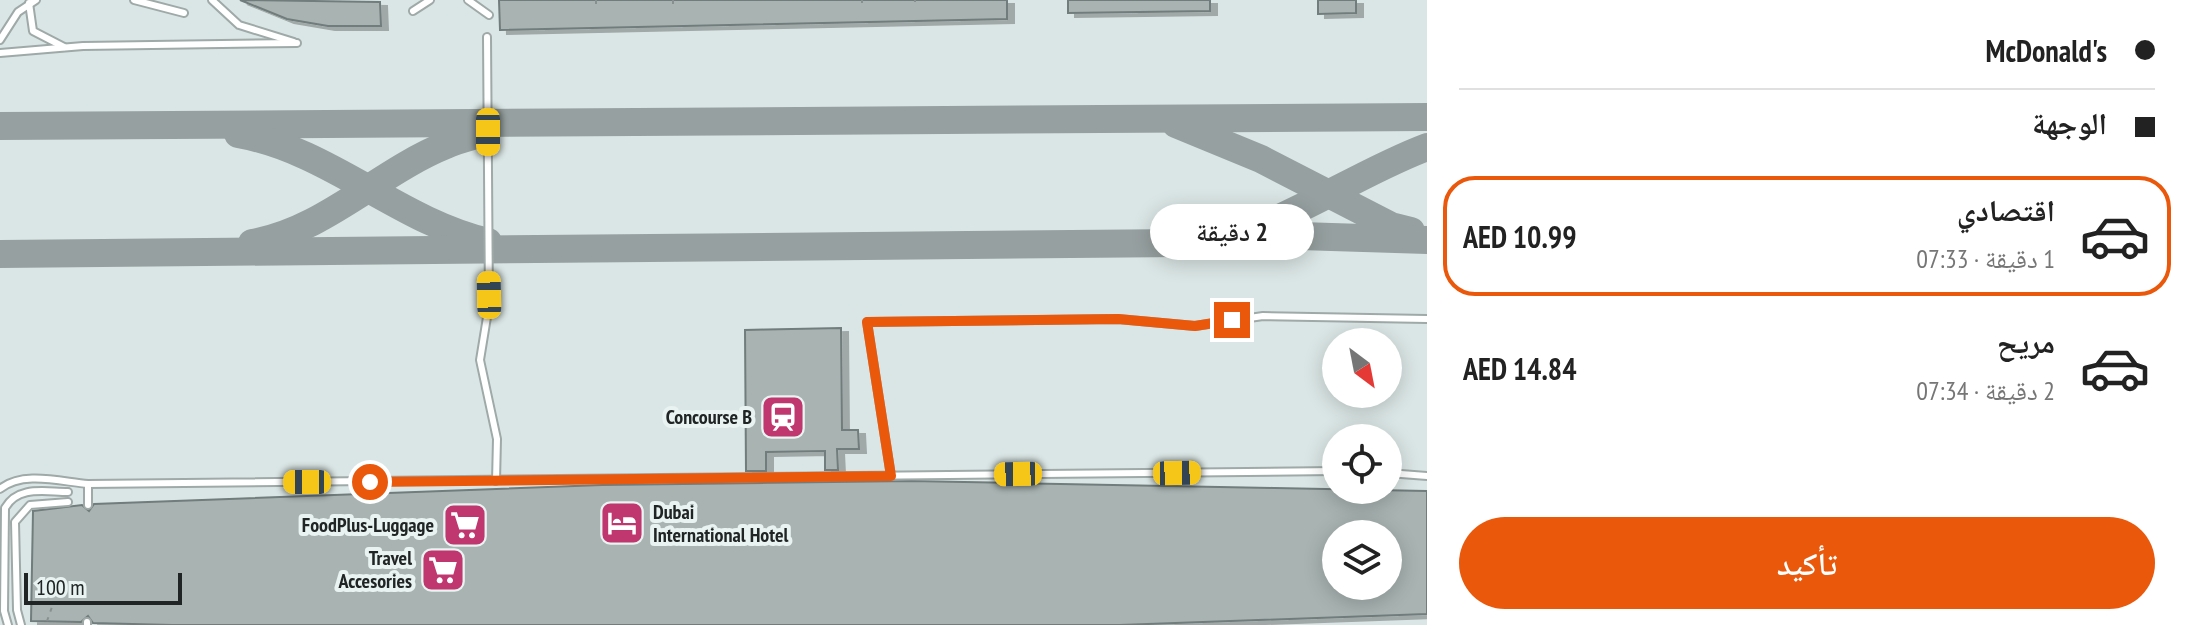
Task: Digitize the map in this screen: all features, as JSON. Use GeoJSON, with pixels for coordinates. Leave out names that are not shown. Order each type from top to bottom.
{"type":"FeatureCollection","features":[{"type":"Feature","properties":{"kind":"lane"},"geometry":{"type":"LineString","coordinates":[[134,0],[184,13]]}},
{"type":"Feature","properties":{"kind":"lane"},"geometry":{"type":"LineString","coordinates":[[0,53],[67,48],[297,43],[239,25],[212,0]]}},
{"type":"Feature","properties":{"kind":"lane"},"geometry":{"type":"LineString","coordinates":[[413,11],[430,0]]}},
{"type":"Feature","properties":{"kind":"lane"},"geometry":{"type":"LineString","coordinates":[[468,0],[489,15]]}},
{"type":"Feature","properties":{"kind":"lane"},"geometry":{"type":"LineString","coordinates":[[32,2],[33,31],[67,48]]}},
{"type":"Feature","properties":{"kind":"lane"},"geometry":{"type":"LineString","coordinates":[[0,40],[18,12],[32,2]]}},
{"type":"Feature","properties":{"kind":"lane"},"geometry":{"type":"LineString","coordinates":[[487,37],[489,295],[480,360],[497,439],[496,481]]}},
{"type":"Feature","properties":{"kind":"lane"},"geometry":{"type":"LineString","coordinates":[[891,476],[867,322],[1118,319],[1195,326],[1263,316],[1427,319]]}},
{"type":"Feature","properties":{"kind":"lane"},"geometry":{"type":"LineString","coordinates":[[868,397],[879,398]]}},
{"type":"Feature","properties":{"kind":"lane"},"geometry":{"type":"LineString","coordinates":[[0,489],[16,481],[66,479],[88,484],[1322,471]]}},
{"type":"Feature","properties":{"kind":"lane"},"geometry":{"type":"LineString","coordinates":[[1402,474],[1427,476]]}},
{"type":"Feature","properties":{"kind":"lane"},"geometry":{"type":"LineString","coordinates":[[88,484],[88,505]]}},
{"type":"Feature","properties":{"kind":"lane"},"geometry":{"type":"LineString","coordinates":[[8,625],[4,611],[5,508],[15,495],[25,492],[68,492]]}},
{"type":"Feature","properties":{"kind":"lane"},"geometry":{"type":"LineString","coordinates":[[21,625],[17,610],[15,522],[30,505],[68,502]]}},
{"type":"Feature","properties":{"kind":"path"},"geometry":{"type":"LineString","coordinates":[[596,0],[596,9]]}},
{"type":"Feature","properties":{"kind":"path"},"geometry":{"type":"LineString","coordinates":[[673,0],[673,7]]}},
{"type":"Feature","properties":{"kind":"path"},"geometry":{"type":"LineString","coordinates":[[47,621],[53,604]]}},
{"type":"Feature","properties":{"kind":"building"},"geometry":{"type":"Polygon","coordinates":[[[240,0],[380,2],[381,26],[328,26],[287,19],[240,0]]]}},
{"type":"Feature","properties":{"kind":"building"},"geometry":{"type":"Polygon","coordinates":[[[499,0],[1007,0],[1007,19],[500,30],[499,0]]]}},
{"type":"Feature","properties":{"kind":"building"},"geometry":{"type":"Polygon","coordinates":[[[1068,0],[1210,0],[1210,11],[1068,13],[1068,0]]]}},
{"type":"Feature","properties":{"kind":"building"},"geometry":{"type":"Polygon","coordinates":[[[1318,0],[1356,0],[1356,13],[1318,14],[1318,0]]]}},
{"type":"Feature","properties":{"kind":"building"},"geometry":{"type":"Polygon","coordinates":[[[841,328],[842,430],[858,430],[859,449],[837,449],[838,470],[825,470],[825,451],[766,452],[766,471],[746,471],[745,330],[841,328]]]}},
{"type":"Feature","properties":{"kind":"building","name":"Concourse B"},"geometry":{"type":"Polygon","coordinates":[[[911,481],[1322,489],[1322,504],[1402,504],[1402,491],[1427,491],[1427,614],[1120,625],[172,625],[93,623],[88,616],[81,622],[31,621],[33,511],[82,505],[89,511],[94,504],[602,485],[911,481]]]}},
{"type":"Feature","properties":{"kind":"taxiway"},"geometry":{"type":"LineString","coordinates":[[0,126],[1427,117]]}},
{"type":"Feature","properties":{"kind":"taxiway"},"geometry":{"type":"LineString","coordinates":[[1176,124],[1261,159],[1391,226],[1411,231]]}},
{"type":"Feature","properties":{"kind":"taxiway"},"geometry":{"type":"LineString","coordinates":[[252,243],[278,236],[327,214],[421,156],[487,132]]}},
{"type":"Feature","properties":{"kind":"taxiway"},"geometry":{"type":"LineString","coordinates":[[238,134],[271,142],[303,155],[424,219],[488,242]]}},
{"type":"Feature","properties":{"kind":"taxiway"},"geometry":{"type":"LineString","coordinates":[[1251,230],[1427,147]]}},
{"type":"Feature","properties":{"kind":"taxiway"},"geometry":{"type":"LineString","coordinates":[[0,254],[1182,243],[1300,236],[1427,240]]}},
{"type":"Feature","properties":{"kind":"place","name":"Concourse B"},"geometry":{"type":"Point","coordinates":[783,417]}},
{"type":"Feature","properties":{"kind":"place","name":"Dubai International Hotel"},"geometry":{"type":"Point","coordinates":[622,523]}},
{"type":"Feature","properties":{"kind":"place","name":"FoodPlus-Luggage"},"geometry":{"type":"Point","coordinates":[465,525]}},
{"type":"Feature","properties":{"kind":"place","name":"Travel Accesories"},"geometry":{"type":"Point","coordinates":[443,570]}},
{"type":"Feature","properties":{"kind":"route"},"geometry":{"type":"LineString","coordinates":[[370,482],[891,476],[867,322],[1118,319],[1195,326],[1232,320]]}}]}
